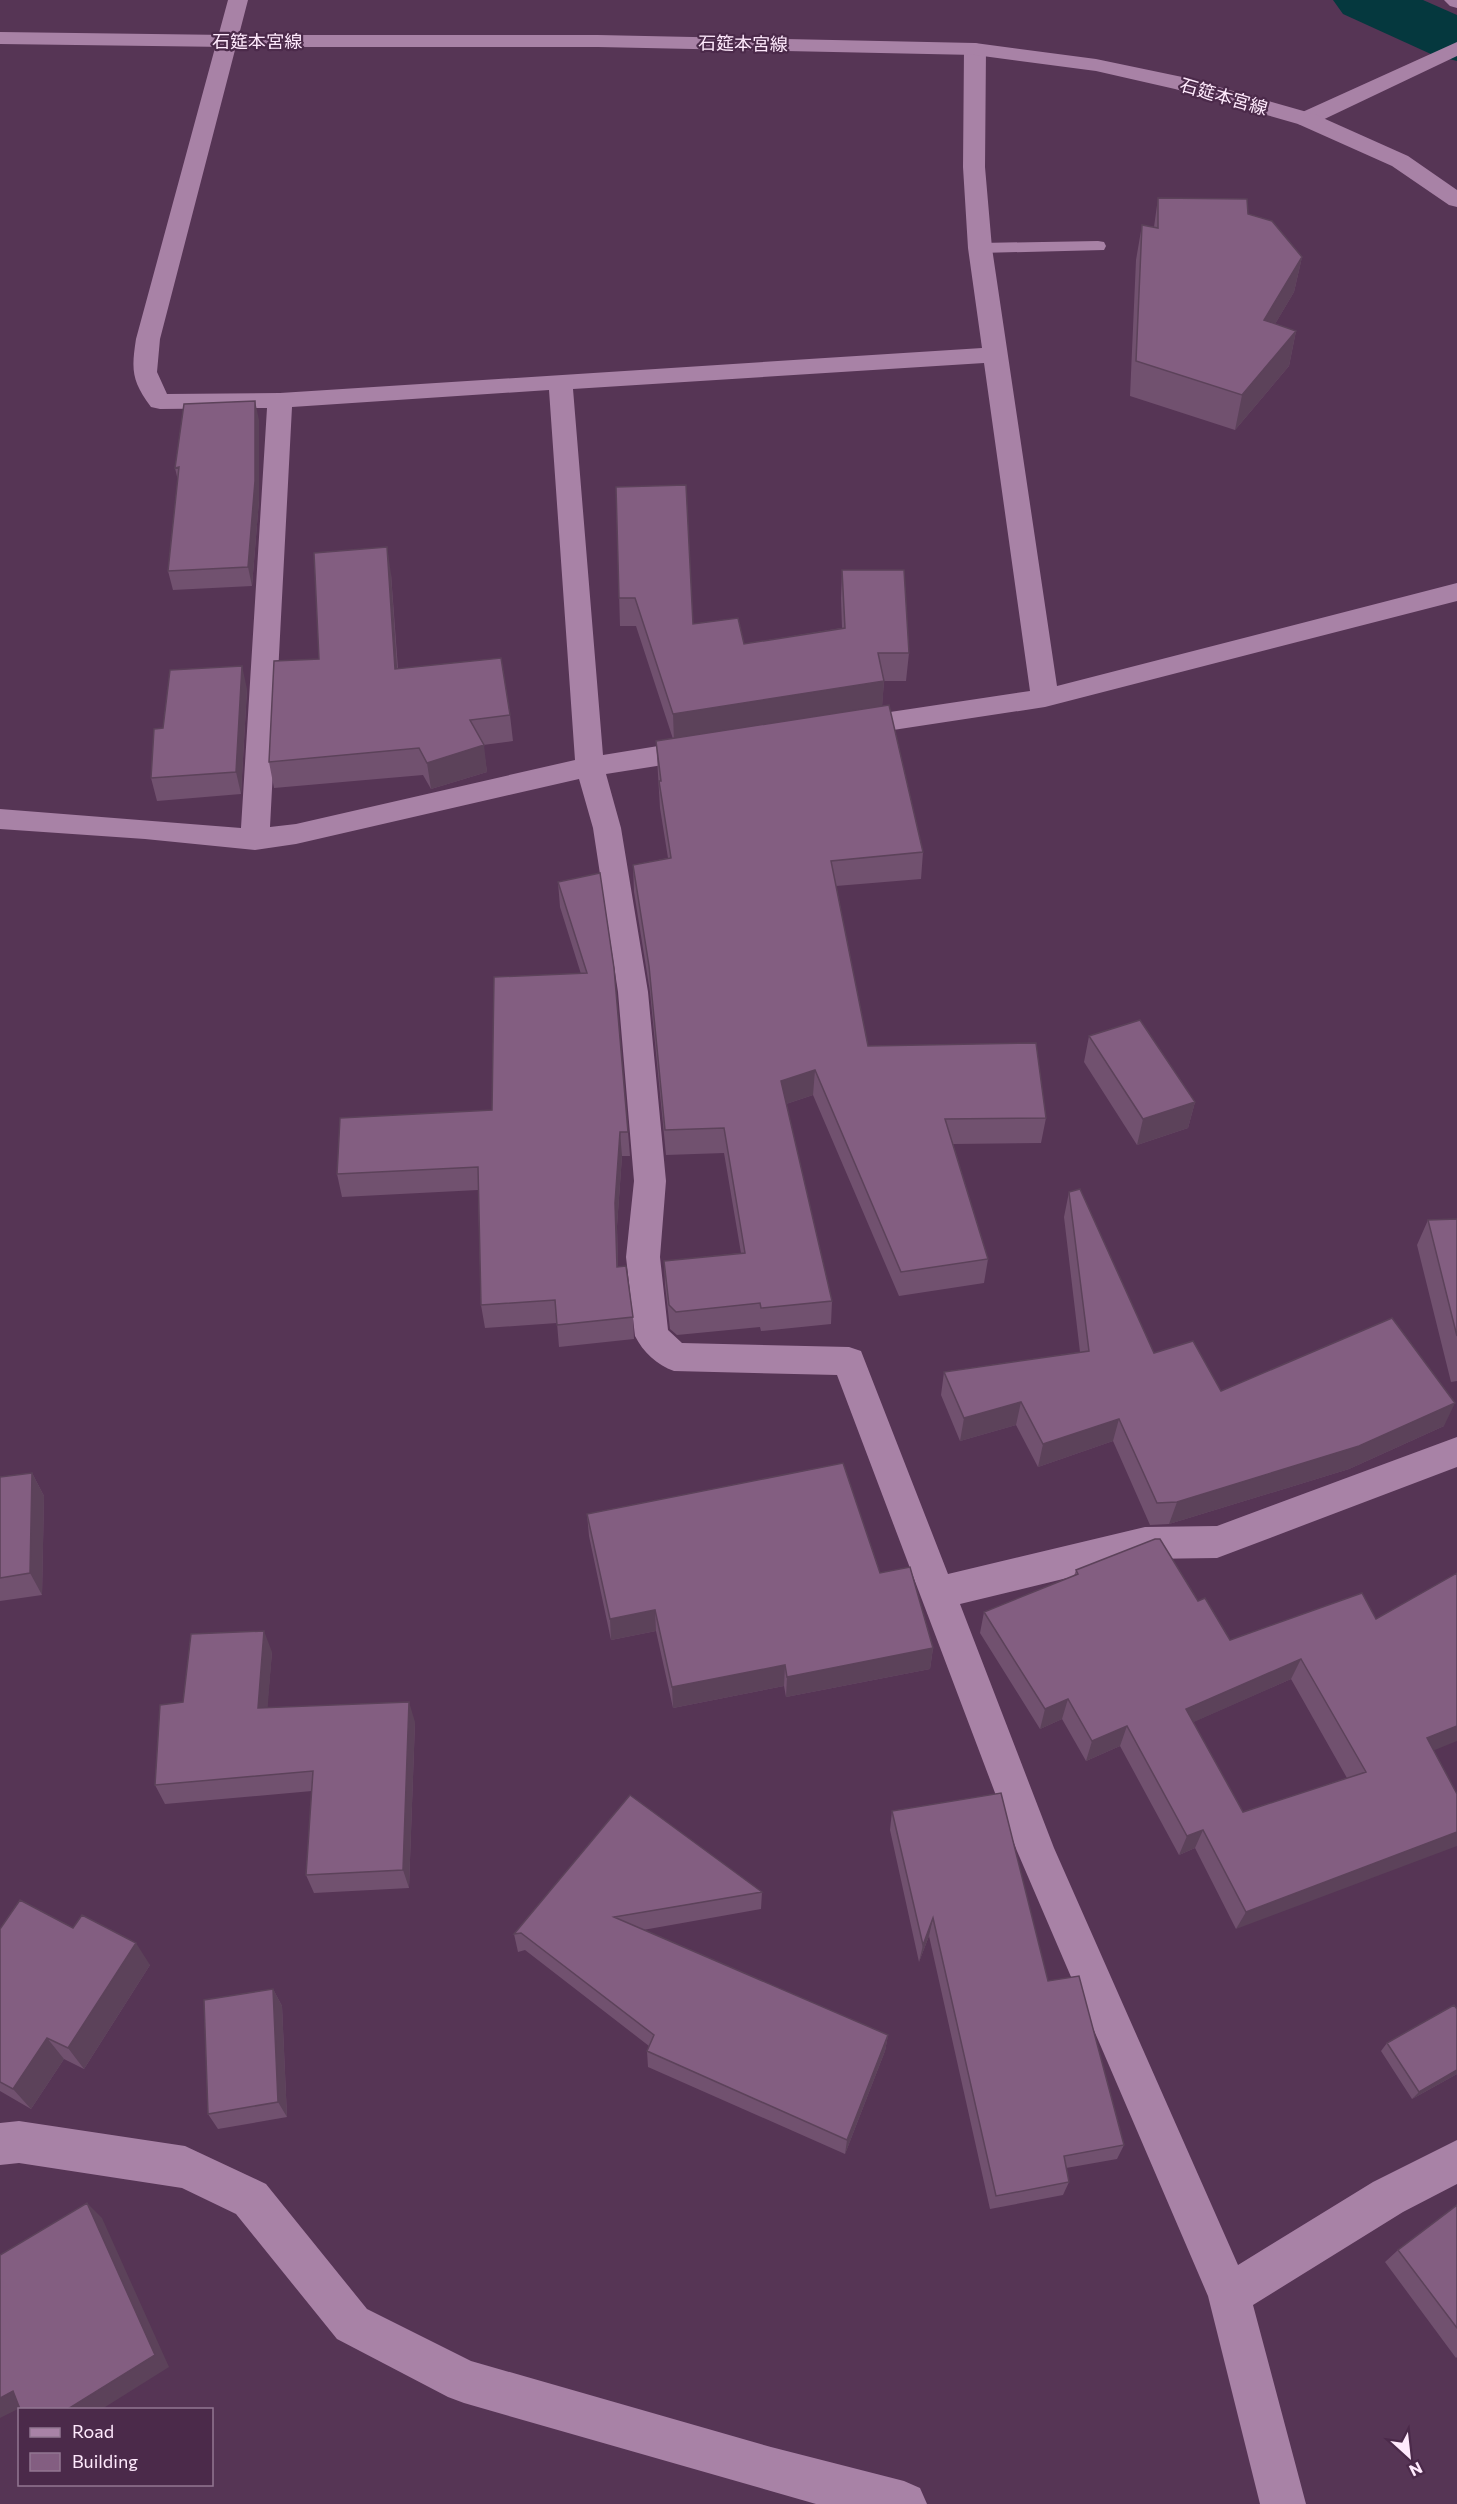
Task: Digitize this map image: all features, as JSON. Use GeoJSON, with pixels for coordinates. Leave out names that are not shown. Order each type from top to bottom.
{"type":"FeatureCollection","features":[{"type":"Feature","properties":{"kind":"street"},"geometry":{"type":"LineString","coordinates":[[238,0],[148,339],[143,373],[160,402],[280,400],[994,355]]}},
{"type":"Feature","properties":{"kind":"street","name":"石筵本宮線"},"geometry":{"type":"LineString","coordinates":[[0,38],[228,41],[598,41],[975,49],[1096,65],[1179,83],[1306,118],[1400,161],[1457,200]]}},
{"type":"Feature","properties":{"kind":"street"},"geometry":{"type":"LineString","coordinates":[[1306,118],[1457,48]]}},
{"type":"Feature","properties":{"kind":"street"},"geometry":{"type":"LineString","coordinates":[[975,49],[974,167],[980,248],[1045,699]]}},
{"type":"Feature","properties":{"kind":"street"},"geometry":{"type":"LineString","coordinates":[[560,381],[590,767],[607,828],[633,992],[650,1181],[643,1257],[652,1336],[674,1357],[849,1361],[1035,1851],[1229,2295],[1282,2504]]}},
{"type":"Feature","properties":{"kind":"street"},"geometry":{"type":"LineString","coordinates":[[255,840],[280,400]]}},
{"type":"Feature","properties":{"kind":"street"},"geometry":{"type":"LineString","coordinates":[[826,729],[1045,699],[1457,592]]}},
{"type":"Feature","properties":{"kind":"street"},"geometry":{"type":"LineString","coordinates":[[0,819],[145,829],[255,840],[296,834],[590,767],[732,744]]}},
{"type":"Feature","properties":{"kind":"street"},"geometry":{"type":"LineString","coordinates":[[936,1593],[1144,1542],[1216,1542],[1457,1452]]}},
{"type":"Feature","properties":{"kind":"street"},"geometry":{"type":"LineString","coordinates":[[0,2144],[19,2142],[185,2167],[251,2199],[352,2324],[464,2381],[771,2470],[904,2504]]}},
{"type":"Feature","properties":{"kind":"street"},"geometry":{"type":"LineString","coordinates":[[1229,2295],[1388,2197],[1457,2161]]}},
{"type":"Feature","properties":{"kind":"lane"},"geometry":{"type":"LineString","coordinates":[[980,248],[1098,246]]}},
{"type":"Feature","properties":{"kind":"building"},"geometry":{"type":"Polygon","coordinates":[[[1158,198],[1247,199],[1248,214],[1272,221],[1302,257],[1264,320],[1296,331],[1242,395],[1136,361],[1142,225],[1158,228],[1158,198]]]}},
{"type":"Feature","properties":{"kind":"building"},"geometry":{"type":"Polygon","coordinates":[[[255,401],[255,481],[248,567],[168,571],[179,467],[175,468],[184,404],[255,401]]]}},
{"type":"Feature","properties":{"kind":"building"},"geometry":{"type":"Polygon","coordinates":[[[686,485],[693,624],[738,618],[744,644],[845,628],[842,570],[904,570],[909,653],[878,653],[884,681],[673,714],[635,598],[619,598],[616,487],[686,485]]]}},
{"type":"Feature","properties":{"kind":"building"},"geometry":{"type":"Polygon","coordinates":[[[387,547],[395,669],[501,658],[510,715],[470,720],[484,745],[427,763],[419,748],[269,762],[274,661],[319,659],[314,553],[387,547]]]}},
{"type":"Feature","properties":{"kind":"building"},"geometry":{"type":"Polygon","coordinates":[[[242,666],[236,772],[151,778],[154,729],[163,728],[170,670],[242,666]]]}},
{"type":"Feature","properties":{"kind":"building"},"geometry":{"type":"Polygon","coordinates":[[[889,705],[923,852],[831,861],[868,1046],[1036,1043],[1046,1118],[945,1119],[988,1259],[901,1272],[815,1070],[781,1081],[832,1301],[761,1308],[760,1303],[676,1312],[669,1305],[664,1261],[745,1253],[724,1128],[665,1130],[649,966],[633,865],[671,858],[659,781],[661,781],[656,741],[889,705]]]}},
{"type":"Feature","properties":{"kind":"building"},"geometry":{"type":"Polygon","coordinates":[[[600,873],[614,968],[628,1132],[620,1132],[615,1203],[617,1267],[626,1266],[633,1317],[557,1325],[555,1300],[481,1305],[478,1167],[337,1174],[340,1118],[492,1110],[494,977],[587,973],[558,882],[600,873]]]}},
{"type":"Feature","properties":{"kind":"building"},"geometry":{"type":"Polygon","coordinates":[[[1140,1020],[1195,1102],[1143,1119],[1089,1036],[1140,1020]]]}},
{"type":"Feature","properties":{"kind":"building"},"geometry":{"type":"Polygon","coordinates":[[[1080,1189],[1154,1353],[1193,1341],[1221,1391],[1392,1318],[1455,1403],[1359,1446],[1177,1502],[1157,1503],[1119,1419],[1043,1444],[1021,1402],[964,1418],[944,1372],[1089,1351],[1069,1192],[1080,1189]]]}},
{"type":"Feature","properties":{"kind":"building"},"geometry":{"type":"Polygon","coordinates":[[[1457,1219],[1457,1336],[1428,1220],[1457,1219]]]}},
{"type":"Feature","properties":{"kind":"building"},"geometry":{"type":"Polygon","coordinates":[[[843,1463],[880,1573],[910,1567],[933,1648],[787,1677],[785,1665],[672,1687],[655,1610],[610,1619],[587,1514],[843,1463]]]}},
{"type":"Feature","properties":{"kind":"building"},"geometry":{"type":"Polygon","coordinates":[[[32,1473],[30,1573],[0,1578],[0,1477],[32,1473]]]}},
{"type":"Feature","properties":{"kind":"building"},"geometry":{"type":"Polygon","coordinates":[[[1160,1539],[1198,1601],[1205,1598],[1230,1640],[1362,1593],[1376,1619],[1457,1573],[1457,1726],[1427,1738],[1457,1794],[1457,1832],[1246,1912],[1203,1830],[1187,1836],[1127,1726],[1092,1741],[1068,1699],[1045,1709],[984,1612],[1078,1574],[1076,1570],[1160,1539]],[[1301,1659],[1186,1709],[1243,1812],[1366,1772],[1301,1659]]]}},
{"type":"Feature","properties":{"kind":"building"},"geometry":{"type":"Polygon","coordinates":[[[264,1631],[258,1708],[409,1702],[403,1870],[306,1875],[313,1771],[155,1785],[160,1705],[183,1702],[191,1634],[264,1631]]]}},
{"type":"Feature","properties":{"kind":"building"},"geometry":{"type":"Polygon","coordinates":[[[1001,1793],[1048,1981],[1079,1976],[1124,2145],[1064,2156],[1069,2182],[996,2196],[933,1918],[923,1945],[892,1811],[1001,1793]]]}},
{"type":"Feature","properties":{"kind":"building"},"geometry":{"type":"Polygon","coordinates":[[[630,1795],[762,1892],[614,1917],[888,2035],[847,2140],[647,2051],[654,2035],[521,1933],[514,1934],[630,1795]]]}},
{"type":"Feature","properties":{"kind":"building"},"geometry":{"type":"Polygon","coordinates":[[[20,1900],[73,1928],[82,1915],[136,1943],[68,2048],[47,2038],[13,2089],[0,2082],[0,1929],[20,1900]]]}},
{"type":"Feature","properties":{"kind":"building"},"geometry":{"type":"Polygon","coordinates":[[[273,1989],[278,2102],[208,2114],[204,2000],[273,1989]]]}},
{"type":"Feature","properties":{"kind":"building"},"geometry":{"type":"Polygon","coordinates":[[[1454,2005],[1457,2009],[1457,2070],[1419,2092],[1387,2043],[1454,2005]]]}},
{"type":"Feature","properties":{"kind":"building"},"geometry":{"type":"Polygon","coordinates":[[[87,2203],[155,2355],[70,2408],[20,2408],[13,2391],[0,2398],[0,2255],[87,2203]]]}},
{"type":"Feature","properties":{"kind":"building"},"geometry":{"type":"Polygon","coordinates":[[[1457,2205],[1457,2328],[1398,2250],[1457,2205]]]}},
{"type":"Feature","properties":{"kind":"waterway"},"geometry":{"type":"LineString","coordinates":[[1367,0],[1457,40]]}}]}
